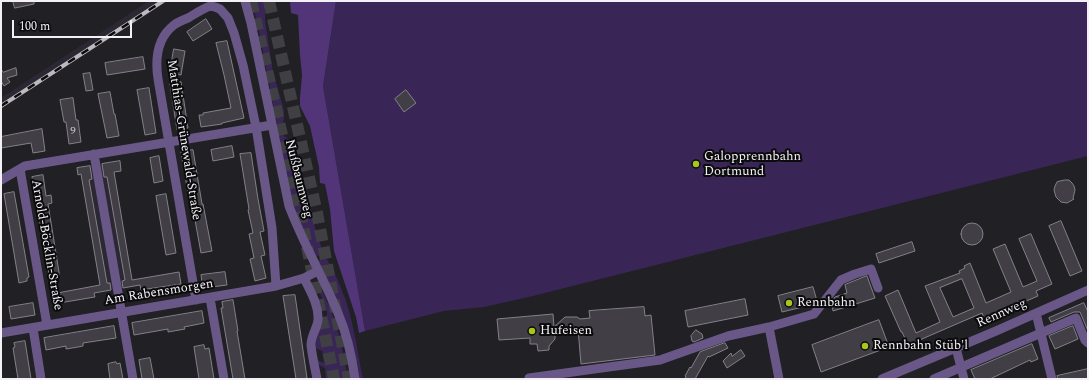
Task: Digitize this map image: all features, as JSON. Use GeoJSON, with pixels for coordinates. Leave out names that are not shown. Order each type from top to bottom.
{"type":"FeatureCollection","features":[{"type":"Feature","properties":{"kind":"street","name":"Nußbaumweg"},"geometry":{"type":"LineString","coordinates":[[245,1],[251,23],[289,206],[296,226],[339,314],[351,356],[355,379]]}},
{"type":"Feature","properties":{"kind":"street","name":"Matthias-Grünewald-Straße"},"geometry":{"type":"LineString","coordinates":[[196,300],[157,70],[158,49],[167,32],[174,26],[207,7],[215,7],[224,13],[231,24],[243,65],[256,127]]}},
{"type":"Feature","properties":{"kind":"street"},"geometry":{"type":"LineString","coordinates":[[1,180],[25,166],[272,125]]}},
{"type":"Feature","properties":{"kind":"street"},"geometry":{"type":"LineString","coordinates":[[256,127],[272,228],[276,286]]}},
{"type":"Feature","properties":{"kind":"street"},"geometry":{"type":"LineString","coordinates":[[94,154],[132,379]]}},
{"type":"Feature","properties":{"kind":"street","name":"Arnold-Böcklin-Straße"},"geometry":{"type":"LineString","coordinates":[[20,169],[47,325]]}},
{"type":"Feature","properties":{"kind":"street"},"geometry":{"type":"LineString","coordinates":[[529,378],[660,360],[728,336],[770,327],[814,314],[841,280],[871,269],[878,288]]}},
{"type":"Feature","properties":{"kind":"street","name":"Am Rabensmorgen"},"geometry":{"type":"LineString","coordinates":[[1,333],[276,286],[304,278],[318,271]]}},
{"type":"Feature","properties":{"kind":"street"},"geometry":{"type":"LineString","coordinates":[[304,278],[315,301],[318,315],[318,321],[311,345],[317,379]]}},
{"type":"Feature","properties":{"kind":"street","name":"Rennweg"},"geometry":{"type":"LineString","coordinates":[[882,379],[1088,290]]}},
{"type":"Feature","properties":{"kind":"street"},"geometry":{"type":"LineString","coordinates":[[210,298],[224,379]]}},
{"type":"Feature","properties":{"kind":"street"},"geometry":{"type":"LineString","coordinates":[[1036,313],[1052,379]]}},
{"type":"Feature","properties":{"kind":"street"},"geometry":{"type":"LineString","coordinates":[[934,379],[1076,318],[1085,340],[1088,343]]}},
{"type":"Feature","properties":{"kind":"street"},"geometry":{"type":"LineString","coordinates":[[770,327],[779,379]]}},
{"type":"Feature","properties":{"kind":"street"},"geometry":{"type":"LineString","coordinates":[[33,328],[41,379]]}},
{"type":"Feature","properties":{"kind":"street"},"geometry":{"type":"LineString","coordinates":[[956,348],[964,379]]}},
{"type":"Feature","properties":{"kind":"shaded area"},"geometry":{"type":"Polygon","coordinates":[[[149,1],[168,1],[1,109],[1,98],[149,1]]]}},
{"type":"Feature","properties":{"kind":"shaded area"},"geometry":{"type":"Polygon","coordinates":[[[251,1],[265,1],[265,20],[273,72],[284,110],[282,130],[278,130],[257,21],[251,1]]]}},
{"type":"Feature","properties":{"kind":"shaded area"},"geometry":{"type":"Polygon","coordinates":[[[290,1],[336,1],[323,86],[365,331],[359,333],[356,317],[334,251],[330,209],[325,184],[320,183],[319,167],[310,126],[300,106],[302,75],[298,15],[291,13],[290,1]]]}},
{"type":"Feature","properties":{"kind":"shaded area","name":"Galopprennbahn Dortmund"},"geometry":{"type":"Polygon","coordinates":[[[336,1],[1088,1],[1088,156],[533,296],[484,307],[444,311],[365,331],[323,86],[336,1]]]}},
{"type":"Feature","properties":{"kind":"shaded area"},"geometry":{"type":"Polygon","coordinates":[[[283,135],[288,139],[291,146],[298,172],[309,196],[313,221],[322,249],[321,254],[316,257],[301,225],[290,195],[279,136],[283,135]]]}},
{"type":"Feature","properties":{"kind":"shaded area"},"geometry":{"type":"Polygon","coordinates":[[[120,161],[121,171],[114,172],[133,286],[101,292],[81,175],[78,175],[77,168],[120,161]]]}},
{"type":"Feature","properties":{"kind":"shaded area"},"geometry":{"type":"Polygon","coordinates":[[[324,256],[326,257],[336,276],[349,310],[363,379],[359,379],[318,261],[324,256]]]}},
{"type":"Feature","properties":{"kind":"shaded area"},"geometry":{"type":"Polygon","coordinates":[[[309,284],[315,284],[319,287],[328,303],[339,335],[348,379],[326,379],[325,368],[317,364],[317,360],[324,363],[322,351],[315,348],[319,326],[324,327],[327,318],[327,311],[318,306],[317,301],[323,302],[322,297],[312,289],[309,284]]]}},
{"type":"Feature","properties":{"kind":"building"},"geometry":{"type":"Polygon","coordinates":[[[13,1],[34,1],[34,4],[15,8],[13,1]]]}},
{"type":"Feature","properties":{"kind":"building"},"geometry":{"type":"Polygon","coordinates":[[[206,19],[212,29],[193,41],[187,32],[206,19]]]}},
{"type":"Feature","properties":{"kind":"building"},"geometry":{"type":"Polygon","coordinates":[[[227,41],[244,118],[222,124],[201,127],[199,115],[231,108],[216,43],[227,41]]]}},
{"type":"Feature","properties":{"kind":"building"},"geometry":{"type":"Polygon","coordinates":[[[174,49],[185,51],[181,75],[170,73],[174,49]]]}},
{"type":"Feature","properties":{"kind":"building"},"geometry":{"type":"Polygon","coordinates":[[[143,57],[145,69],[107,75],[105,63],[143,57]]]}},
{"type":"Feature","properties":{"kind":"building"},"geometry":{"type":"Polygon","coordinates":[[[16,68],[17,75],[7,78],[10,82],[4,86],[1,81],[1,69],[3,72],[16,68]]]}},
{"type":"Feature","properties":{"kind":"building"},"geometry":{"type":"Polygon","coordinates":[[[90,73],[93,90],[86,91],[83,74],[90,73]]]}},
{"type":"Feature","properties":{"kind":"building"},"geometry":{"type":"Polygon","coordinates":[[[181,82],[188,128],[177,130],[170,84],[181,82]]]}},
{"type":"Feature","properties":{"kind":"building"},"geometry":{"type":"Polygon","coordinates":[[[149,88],[156,133],[145,135],[137,90],[149,88]]]}},
{"type":"Feature","properties":{"kind":"building"},"geometry":{"type":"Polygon","coordinates":[[[406,90],[416,103],[404,112],[395,99],[406,90]]]}},
{"type":"Feature","properties":{"kind":"building"},"geometry":{"type":"Polygon","coordinates":[[[110,92],[119,136],[107,138],[98,94],[110,92]]]}},
{"type":"Feature","properties":{"kind":"building"},"geometry":{"type":"Polygon","coordinates":[[[73,98],[81,142],[69,144],[66,122],[64,122],[60,100],[73,98]]]}},
{"type":"Feature","properties":{"kind":"building"},"geometry":{"type":"Polygon","coordinates":[[[42,129],[45,151],[33,153],[31,143],[1,148],[1,137],[42,129]]]}},
{"type":"Feature","properties":{"kind":"building"},"geometry":{"type":"Polygon","coordinates":[[[232,146],[234,157],[213,161],[211,150],[232,146]]]}},
{"type":"Feature","properties":{"kind":"building"},"geometry":{"type":"Polygon","coordinates":[[[193,150],[212,251],[201,253],[191,198],[189,199],[181,152],[193,150]]]}},
{"type":"Feature","properties":{"kind":"building"},"geometry":{"type":"Polygon","coordinates":[[[251,153],[264,231],[260,232],[265,255],[261,256],[266,278],[255,281],[250,259],[254,258],[249,234],[253,233],[240,154],[251,153]]]}},
{"type":"Feature","properties":{"kind":"building"},"geometry":{"type":"Polygon","coordinates":[[[159,156],[163,181],[154,183],[150,158],[159,156]]]}},
{"type":"Feature","properties":{"kind":"building"},"geometry":{"type":"Polygon","coordinates":[[[120,161],[121,171],[114,172],[132,280],[179,272],[181,284],[141,290],[140,285],[123,288],[122,281],[125,280],[107,177],[104,177],[102,164],[120,161]]]}},
{"type":"Feature","properties":{"kind":"building"},"geometry":{"type":"Polygon","coordinates":[[[90,166],[92,179],[89,180],[107,283],[110,283],[111,290],[94,293],[95,297],[53,304],[52,294],[100,285],[81,174],[78,175],[77,168],[90,166]]]}},
{"type":"Feature","properties":{"kind":"building"},"geometry":{"type":"Polygon","coordinates":[[[43,175],[46,196],[51,195],[52,203],[48,204],[59,276],[50,277],[49,274],[32,177],[43,175]]]}},
{"type":"Feature","properties":{"kind":"building"},"geometry":{"type":"Polygon","coordinates":[[[1069,180],[1072,183],[1075,190],[1074,199],[1067,203],[1061,202],[1056,197],[1054,190],[1057,182],[1069,180]]]}},
{"type":"Feature","properties":{"kind":"building"},"geometry":{"type":"Polygon","coordinates":[[[14,192],[29,277],[27,278],[27,281],[19,283],[4,194],[14,192]]]}},
{"type":"Feature","properties":{"kind":"building"},"geometry":{"type":"Polygon","coordinates":[[[166,194],[176,253],[166,255],[156,196],[166,194]]]}},
{"type":"Feature","properties":{"kind":"building"},"geometry":{"type":"Polygon","coordinates":[[[1061,221],[1082,271],[1070,276],[1049,226],[1061,221]]]}},
{"type":"Feature","properties":{"kind":"building"},"geometry":{"type":"Polygon","coordinates":[[[972,223],[980,226],[983,234],[980,242],[972,245],[964,242],[961,234],[964,226],[972,223]]]}},
{"type":"Feature","properties":{"kind":"building"},"geometry":{"type":"Polygon","coordinates":[[[1031,234],[1052,284],[1036,291],[1038,296],[984,319],[982,313],[908,345],[885,296],[898,290],[916,333],[940,322],[925,286],[960,273],[959,271],[965,268],[964,266],[970,263],[986,303],[1011,292],[993,249],[1005,244],[1023,287],[1037,281],[1019,239],[1031,234]],[[962,279],[940,288],[953,317],[974,308],[962,279]]]}},
{"type":"Feature","properties":{"kind":"building"},"geometry":{"type":"Polygon","coordinates":[[[912,242],[915,251],[879,263],[876,254],[912,242]]]}},
{"type":"Feature","properties":{"kind":"building"},"geometry":{"type":"Polygon","coordinates":[[[225,272],[227,285],[203,288],[201,275],[225,272]]]}},
{"type":"Feature","properties":{"kind":"building"},"geometry":{"type":"Polygon","coordinates":[[[867,276],[875,298],[833,311],[831,303],[835,297],[847,293],[845,285],[867,276]]]}},
{"type":"Feature","properties":{"kind":"building"},"geometry":{"type":"Polygon","coordinates":[[[813,287],[817,301],[815,304],[782,312],[778,296],[813,287]]]}},
{"type":"Feature","properties":{"kind":"building"},"geometry":{"type":"Polygon","coordinates":[[[295,295],[307,378],[302,379],[296,379],[283,296],[295,295]]]}},
{"type":"Feature","properties":{"kind":"building"},"geometry":{"type":"Polygon","coordinates":[[[745,299],[748,315],[688,327],[685,311],[745,299]]]}},
{"type":"Feature","properties":{"kind":"building"},"geometry":{"type":"Polygon","coordinates":[[[233,300],[245,379],[233,379],[221,308],[223,308],[222,302],[233,300]]]}},
{"type":"Feature","properties":{"kind":"building"},"geometry":{"type":"Polygon","coordinates":[[[33,303],[35,315],[11,319],[9,307],[33,303]]]}},
{"type":"Feature","properties":{"kind":"building"},"geometry":{"type":"Polygon","coordinates":[[[1084,303],[1088,312],[1088,331],[1080,312],[1074,312],[1051,322],[1049,318],[1084,303]]]}},
{"type":"Feature","properties":{"kind":"building"},"geometry":{"type":"Polygon","coordinates":[[[644,307],[645,316],[651,315],[655,355],[581,364],[578,329],[555,331],[555,339],[549,346],[549,350],[538,351],[537,344],[530,344],[530,338],[499,340],[497,319],[553,314],[554,327],[565,317],[577,317],[580,319],[590,318],[589,311],[644,307]]]}},
{"type":"Feature","properties":{"kind":"building"},"geometry":{"type":"Polygon","coordinates":[[[202,311],[204,323],[184,327],[185,329],[168,332],[168,329],[134,335],[132,323],[202,311]]]}},
{"type":"Feature","properties":{"kind":"building"},"geometry":{"type":"Polygon","coordinates":[[[879,320],[889,347],[821,372],[812,345],[879,320]]]}},
{"type":"Feature","properties":{"kind":"building"},"geometry":{"type":"Polygon","coordinates":[[[114,326],[116,338],[83,343],[83,346],[78,347],[66,349],[66,346],[46,350],[44,338],[114,326]]]}},
{"type":"Feature","properties":{"kind":"building"},"geometry":{"type":"Polygon","coordinates":[[[1073,326],[1078,339],[1055,349],[1049,336],[1073,326]]]}},
{"type":"Feature","properties":{"kind":"building"},"geometry":{"type":"Polygon","coordinates":[[[696,330],[702,334],[703,338],[694,342],[692,341],[691,336],[696,330]]]}},
{"type":"Feature","properties":{"kind":"building"},"geometry":{"type":"Polygon","coordinates":[[[25,341],[31,379],[18,379],[13,348],[15,347],[14,343],[25,341]]]}},
{"type":"Feature","properties":{"kind":"building"},"geometry":{"type":"Polygon","coordinates":[[[725,343],[728,348],[709,357],[708,356],[695,379],[685,379],[690,367],[691,368],[700,352],[725,343]]]}},
{"type":"Feature","properties":{"kind":"building"},"geometry":{"type":"Polygon","coordinates":[[[1032,344],[1038,359],[1031,362],[1030,360],[990,379],[975,379],[971,370],[1032,344]]]}},
{"type":"Feature","properties":{"kind":"building"},"geometry":{"type":"Polygon","coordinates":[[[204,345],[205,349],[209,348],[214,379],[199,379],[194,347],[204,345]]]}},
{"type":"Feature","properties":{"kind":"building"},"geometry":{"type":"Polygon","coordinates":[[[741,350],[745,356],[727,368],[723,361],[731,353],[732,356],[741,350]]]}},
{"type":"Feature","properties":{"kind":"building"},"geometry":{"type":"Polygon","coordinates":[[[150,358],[154,379],[142,379],[139,360],[150,358]]]}},
{"type":"Feature","properties":{"kind":"building"},"geometry":{"type":"Polygon","coordinates":[[[116,362],[117,364],[120,363],[123,379],[110,379],[108,364],[116,362]]]}},
{"type":"Feature","properties":{"kind":"building"},"geometry":{"type":"Polygon","coordinates":[[[1088,369],[1088,379],[1058,379],[1057,376],[1088,369]]]}},
{"type":"Feature","properties":{"kind":"tunnel"},"geometry":{"type":"LineString","coordinates":[[251,1],[301,217],[334,379]]}},
{"type":"Feature","properties":{"kind":"tunnel"},"geometry":{"type":"LineString","coordinates":[[269,1],[317,213],[349,379]]}},
{"type":"Feature","properties":{"kind":"railway"},"geometry":{"type":"LineString","coordinates":[[1,106],[163,1]]}},
{"type":"Feature","properties":{"kind":"place","name":"Galopprennbahn Dortmund"},"geometry":{"type":"Point","coordinates":[696,164]}},
{"type":"Feature","properties":{"kind":"place","name":"Rennbahn"},"geometry":{"type":"Point","coordinates":[789,303]}},
{"type":"Feature","properties":{"kind":"place","name":"Hufeisen"},"geometry":{"type":"Point","coordinates":[532,331]}},
{"type":"Feature","properties":{"kind":"place","name":"Rennbahn Stüb'l"},"geometry":{"type":"Point","coordinates":[865,346]}}]}
